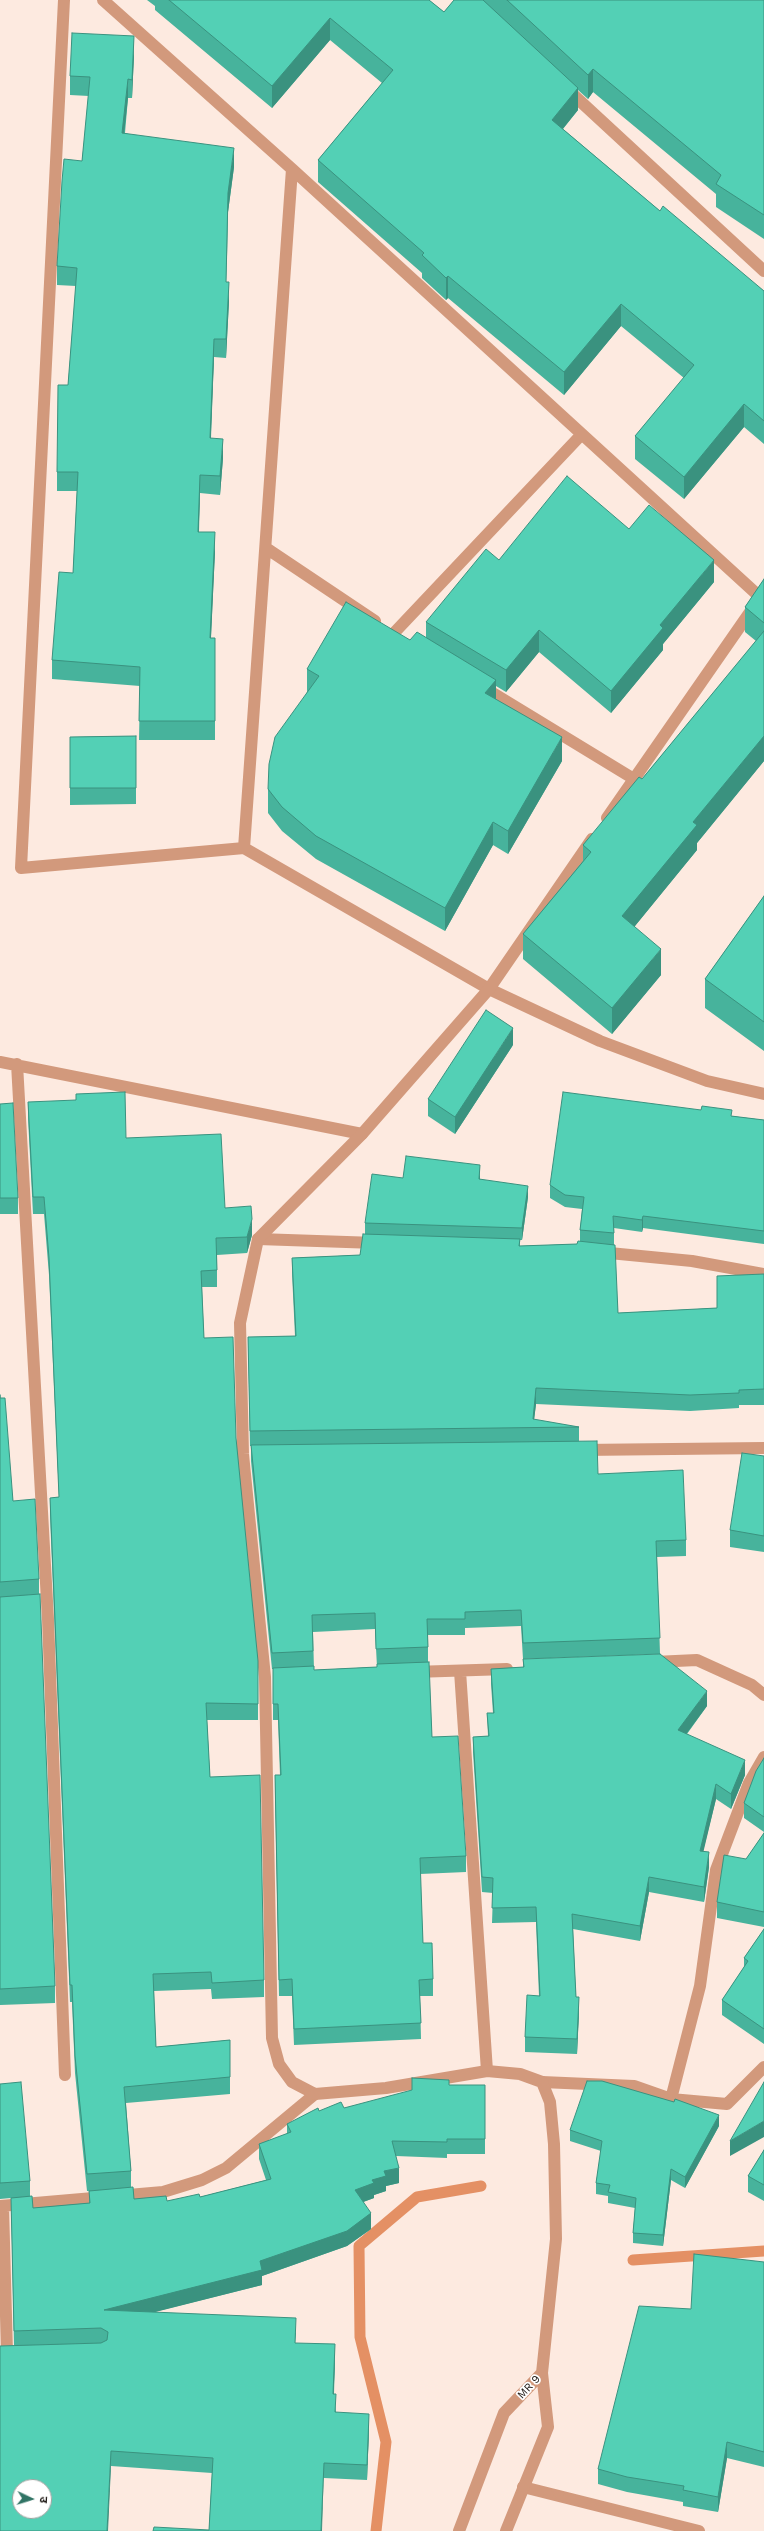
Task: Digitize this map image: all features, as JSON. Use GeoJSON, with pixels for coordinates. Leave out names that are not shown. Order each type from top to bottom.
{"type":"FeatureCollection","features":[{"type":"Feature","properties":{"kind":"street"},"geometry":{"type":"LineString","coordinates":[[64,0],[21,868],[244,848],[489,989],[600,1041],[707,1081],[764,1094]]}},
{"type":"Feature","properties":{"kind":"street"},"geometry":{"type":"LineString","coordinates":[[103,0],[292,169],[582,434],[762,594],[489,989],[362,1134],[258,1239],[240,1323],[243,1454],[265,1677],[272,2038],[279,2064],[292,2082],[315,2094],[386,2088],[487,2071],[520,2074],[542,2082],[634,2086],[671,2099],[727,2104],[764,2067]]}},
{"type":"Feature","properties":{"kind":"street"},"geometry":{"type":"LineString","coordinates":[[558,81],[764,271]]}},
{"type":"Feature","properties":{"kind":"street"},"geometry":{"type":"LineString","coordinates":[[244,848],[292,169]]}},
{"type":"Feature","properties":{"kind":"street"},"geometry":{"type":"LineString","coordinates":[[394,633],[582,434]]}},
{"type":"Feature","properties":{"kind":"street"},"geometry":{"type":"LineString","coordinates":[[266,548],[408,641]]}},
{"type":"Feature","properties":{"kind":"street"},"geometry":{"type":"LineString","coordinates":[[474,682],[634,779]]}},
{"type":"Feature","properties":{"kind":"street"},"geometry":{"type":"LineString","coordinates":[[0,1062],[17,1064],[362,1134]]}},
{"type":"Feature","properties":{"kind":"street"},"geometry":{"type":"LineString","coordinates":[[17,1064],[47,1602],[65,2075]]}},
{"type":"Feature","properties":{"kind":"street"},"geometry":{"type":"LineString","coordinates":[[258,1239],[392,1243]]}},
{"type":"Feature","properties":{"kind":"street"},"geometry":{"type":"LineString","coordinates":[[590,1251],[692,1261],[764,1274]]}},
{"type":"Feature","properties":{"kind":"street"},"geometry":{"type":"LineString","coordinates":[[567,1450],[764,1448]]}},
{"type":"Feature","properties":{"kind":"street"},"geometry":{"type":"LineString","coordinates":[[243,1454],[259,1454]]}},
{"type":"Feature","properties":{"kind":"street"},"geometry":{"type":"LineString","coordinates":[[31,1604],[47,1602]]}},
{"type":"Feature","properties":{"kind":"street"},"geometry":{"type":"LineString","coordinates":[[642,1662],[697,1660],[752,1685],[764,1696]]}},
{"type":"Feature","properties":{"kind":"street"},"geometry":{"type":"LineString","coordinates":[[406,1673],[516,1668]]}},
{"type":"Feature","properties":{"kind":"street"},"geometry":{"type":"LineString","coordinates":[[460,1671],[487,2071]]}},
{"type":"Feature","properties":{"kind":"street"},"geometry":{"type":"LineString","coordinates":[[265,1677],[280,1677]]}},
{"type":"Feature","properties":{"kind":"street"},"geometry":{"type":"LineString","coordinates":[[671,2099],[700,1986],[716,1870],[749,1783],[764,1758]]}},
{"type":"Feature","properties":{"kind":"street"},"geometry":{"type":"LineString","coordinates":[[542,2082],[550,2102],[552,2122],[556,2239],[542,2373]]}},
{"type":"Feature","properties":{"kind":"street"},"geometry":{"type":"LineString","coordinates":[[23,2353],[4,2354],[1,2206],[163,2192],[202,2180],[226,2168],[315,2094]]}},
{"type":"Feature","properties":{"kind":"street","name":"MR 9"},"geometry":{"type":"LineString","coordinates":[[506,2531],[548,2427],[542,2373]]}},
{"type":"Feature","properties":{"kind":"street","name":"MR 9"},"geometry":{"type":"LineString","coordinates":[[459,2531],[504,2413],[542,2373]]}},
{"type":"Feature","properties":{"kind":"street"},"geometry":{"type":"LineString","coordinates":[[523,2487],[699,2531]]}},
{"type":"Feature","properties":{"kind":"building"},"geometry":{"type":"Polygon","coordinates":[[[169,0],[429,0],[444,12],[454,0],[483,0],[578,88],[552,120],[660,211],[663,206],[764,291],[764,421],[744,404],[684,477],[635,436],[694,365],[621,304],[564,372],[448,276],[446,278],[422,255],[424,253],[318,160],[393,70],[330,18],[272,86],[169,0]]]}},
{"type":"Feature","properties":{"kind":"building"},"geometry":{"type":"Polygon","coordinates":[[[507,0],[764,0],[764,215],[716,184],[721,175],[593,69],[588,75],[507,0]]]}},
{"type":"Feature","properties":{"kind":"building"},"geometry":{"type":"Polygon","coordinates":[[[72,33],[134,36],[132,80],[128,79],[122,133],[234,148],[228,193],[226,282],[229,282],[226,339],[214,339],[210,438],[223,439],[220,476],[200,475],[198,532],[215,532],[210,638],[215,638],[215,721],[139,721],[140,667],[52,660],[59,572],[73,573],[78,472],[57,472],[58,385],[68,385],[77,268],[57,266],[62,181],[64,159],[82,161],[90,77],[70,76],[72,33]]]}},
{"type":"Feature","properties":{"kind":"building"},"geometry":{"type":"Polygon","coordinates":[[[567,476],[629,529],[649,505],[714,560],[660,625],[663,628],[611,691],[539,630],[506,670],[426,622],[486,549],[499,560],[567,476]]]}},
{"type":"Feature","properties":{"kind":"building"},"geometry":{"type":"Polygon","coordinates":[[[764,579],[764,623],[745,607],[764,579]]]}},
{"type":"Feature","properties":{"kind":"building"},"geometry":{"type":"Polygon","coordinates":[[[346,602],[410,640],[417,632],[496,680],[485,693],[562,737],[508,831],[493,822],[445,908],[316,836],[282,807],[268,789],[269,764],[275,737],[319,676],[307,669],[346,602]]]}},
{"type":"Feature","properties":{"kind":"building"},"geometry":{"type":"Polygon","coordinates":[[[764,631],[764,736],[693,822],[697,825],[622,916],[661,949],[612,1008],[523,934],[591,852],[583,845],[639,777],[642,779],[764,631]]]}},
{"type":"Feature","properties":{"kind":"building"},"geometry":{"type":"Polygon","coordinates":[[[136,736],[136,788],[70,788],[70,737],[136,736]]]}},
{"type":"Feature","properties":{"kind":"building"},"geometry":{"type":"Polygon","coordinates":[[[764,896],[764,1022],[705,979],[764,896]]]}},
{"type":"Feature","properties":{"kind":"building"},"geometry":{"type":"Polygon","coordinates":[[[486,1010],[513,1028],[455,1117],[428,1099],[486,1010]]]}},
{"type":"Feature","properties":{"kind":"building"},"geometry":{"type":"Polygon","coordinates":[[[125,1092],[126,1138],[221,1134],[225,1208],[251,1206],[252,1219],[247,1237],[216,1238],[217,1270],[201,1271],[204,1338],[233,1337],[236,1438],[258,1661],[258,1704],[206,1703],[210,1777],[260,1775],[264,1980],[212,1983],[211,1972],[153,1974],[156,2047],[230,2040],[230,2077],[124,2087],[131,2171],[87,2174],[75,2056],[72,1985],[70,1985],[50,1498],[59,1497],[49,1258],[44,1197],[33,1197],[28,1102],[76,1100],[76,1094],[125,1092]]]}},
{"type":"Feature","properties":{"kind":"building"},"geometry":{"type":"Polygon","coordinates":[[[563,1092],[701,1110],[702,1106],[732,1110],[731,1116],[764,1120],[764,1231],[643,1216],[642,1220],[613,1216],[614,1233],[580,1230],[584,1197],[565,1195],[550,1185],[563,1092]]]}},
{"type":"Feature","properties":{"kind":"building"},"geometry":{"type":"Polygon","coordinates":[[[13,1103],[18,1198],[0,1198],[0,1104],[13,1103]]]}},
{"type":"Feature","properties":{"kind":"building"},"geometry":{"type":"Polygon","coordinates":[[[406,1156],[480,1165],[479,1179],[528,1186],[522,1228],[365,1223],[372,1174],[403,1178],[406,1156]]]}},
{"type":"Feature","properties":{"kind":"building"},"geometry":{"type":"Polygon","coordinates":[[[363,1234],[520,1239],[519,1246],[577,1244],[578,1241],[615,1245],[618,1313],[717,1308],[717,1276],[764,1274],[764,1389],[739,1390],[739,1393],[690,1395],[536,1388],[533,1419],[579,1427],[250,1431],[248,1337],[296,1336],[292,1258],[360,1255],[363,1234]]]}},
{"type":"Feature","properties":{"kind":"building"},"geometry":{"type":"Polygon","coordinates":[[[0,1398],[5,1398],[13,1501],[35,1499],[39,1579],[0,1582],[0,1398]]]}},
{"type":"Feature","properties":{"kind":"building"},"geometry":{"type":"Polygon","coordinates":[[[597,1441],[598,1474],[683,1470],[686,1540],[656,1541],[660,1638],[523,1643],[521,1610],[465,1612],[465,1619],[427,1619],[428,1647],[376,1649],[375,1613],[312,1615],[313,1651],[272,1653],[251,1445],[597,1441]]]}},
{"type":"Feature","properties":{"kind":"building"},"geometry":{"type":"Polygon","coordinates":[[[742,1453],[764,1456],[764,1536],[730,1530],[742,1453]]]}},
{"type":"Feature","properties":{"kind":"building"},"geometry":{"type":"Polygon","coordinates":[[[40,1594],[55,1986],[0,1989],[0,1597],[40,1594]]]}},
{"type":"Feature","properties":{"kind":"building"},"geometry":{"type":"Polygon","coordinates":[[[660,1654],[707,1691],[678,1730],[745,1760],[731,1794],[716,1784],[700,1851],[709,1852],[704,1887],[649,1877],[640,1926],[572,1914],[576,1997],[579,1997],[577,2039],[525,2037],[527,1995],[540,1996],[536,1907],[492,1908],[493,1878],[482,1877],[473,1737],[489,1736],[487,1713],[494,1713],[491,1669],[524,1667],[523,1659],[660,1654]]]}},
{"type":"Feature","properties":{"kind":"building"},"geometry":{"type":"Polygon","coordinates":[[[429,1662],[432,1737],[458,1736],[466,1856],[420,1858],[423,1943],[432,1943],[433,1979],[419,1980],[421,2023],[294,2029],[292,1979],[279,1980],[275,1775],[281,1775],[278,1704],[273,1704],[273,1668],[314,1666],[314,1670],[377,1667],[377,1664],[429,1662]]]}},
{"type":"Feature","properties":{"kind":"building"},"geometry":{"type":"Polygon","coordinates":[[[764,1758],[764,1817],[744,1803],[756,1771],[764,1758]]]}},
{"type":"Feature","properties":{"kind":"building"},"geometry":{"type":"Polygon","coordinates":[[[764,1833],[764,1912],[717,1902],[724,1855],[746,1859],[764,1833]]]}},
{"type":"Feature","properties":{"kind":"building"},"geometry":{"type":"Polygon","coordinates":[[[764,1929],[764,2029],[722,2000],[748,1961],[744,1958],[764,1929]]]}},
{"type":"Feature","properties":{"kind":"building"},"geometry":{"type":"Polygon","coordinates":[[[412,2078],[449,2080],[449,2085],[485,2085],[485,2139],[447,2139],[447,2142],[392,2141],[399,2168],[384,2171],[386,2176],[372,2180],[374,2183],[355,2190],[371,2213],[347,2231],[260,2261],[262,2270],[104,2310],[296,2318],[295,2343],[335,2344],[333,2394],[336,2394],[335,2412],[369,2414],[367,2465],[324,2463],[321,2531],[153,2531],[154,2527],[209,2530],[213,2458],[111,2451],[107,2531],[0,2531],[0,2346],[101,2343],[107,2340],[108,2332],[101,2328],[14,2331],[11,2198],[32,2196],[33,2208],[90,2203],[89,2191],[133,2187],[134,2199],[166,2196],[167,2201],[199,2194],[200,2197],[271,2179],[259,2144],[291,2132],[287,2124],[318,2108],[319,2111],[341,2102],[344,2108],[412,2090],[412,2078]]]}},
{"type":"Feature","properties":{"kind":"building"},"geometry":{"type":"Polygon","coordinates":[[[587,2081],[602,2081],[674,2102],[675,2099],[719,2115],[685,2177],[671,2169],[663,2235],[633,2233],[636,2198],[608,2192],[610,2185],[596,2183],[602,2141],[570,2130],[587,2081]]]}},
{"type":"Feature","properties":{"kind":"building"},"geometry":{"type":"Polygon","coordinates":[[[21,2082],[30,2181],[0,2183],[0,2084],[21,2082]]]}},
{"type":"Feature","properties":{"kind":"building"},"geometry":{"type":"Polygon","coordinates":[[[764,2082],[764,2121],[730,2141],[764,2082]]]}},
{"type":"Feature","properties":{"kind":"building"},"geometry":{"type":"Polygon","coordinates":[[[764,2150],[764,2185],[748,2176],[764,2150]]]}},
{"type":"Feature","properties":{"kind":"building"},"geometry":{"type":"Polygon","coordinates":[[[694,2254],[764,2262],[764,2452],[727,2442],[718,2497],[683,2490],[684,2486],[627,2477],[598,2469],[639,2306],[691,2309],[694,2254]]]}},
{"type":"Feature","properties":{"kind":"waterway"},"geometry":{"type":"LineString","coordinates":[[376,2531],[386,2442],[360,2337],[359,2246],[417,2197],[481,2186]]}},
{"type":"Feature","properties":{"kind":"waterway"},"geometry":{"type":"LineString","coordinates":[[633,2260],[764,2251]]}}]}
